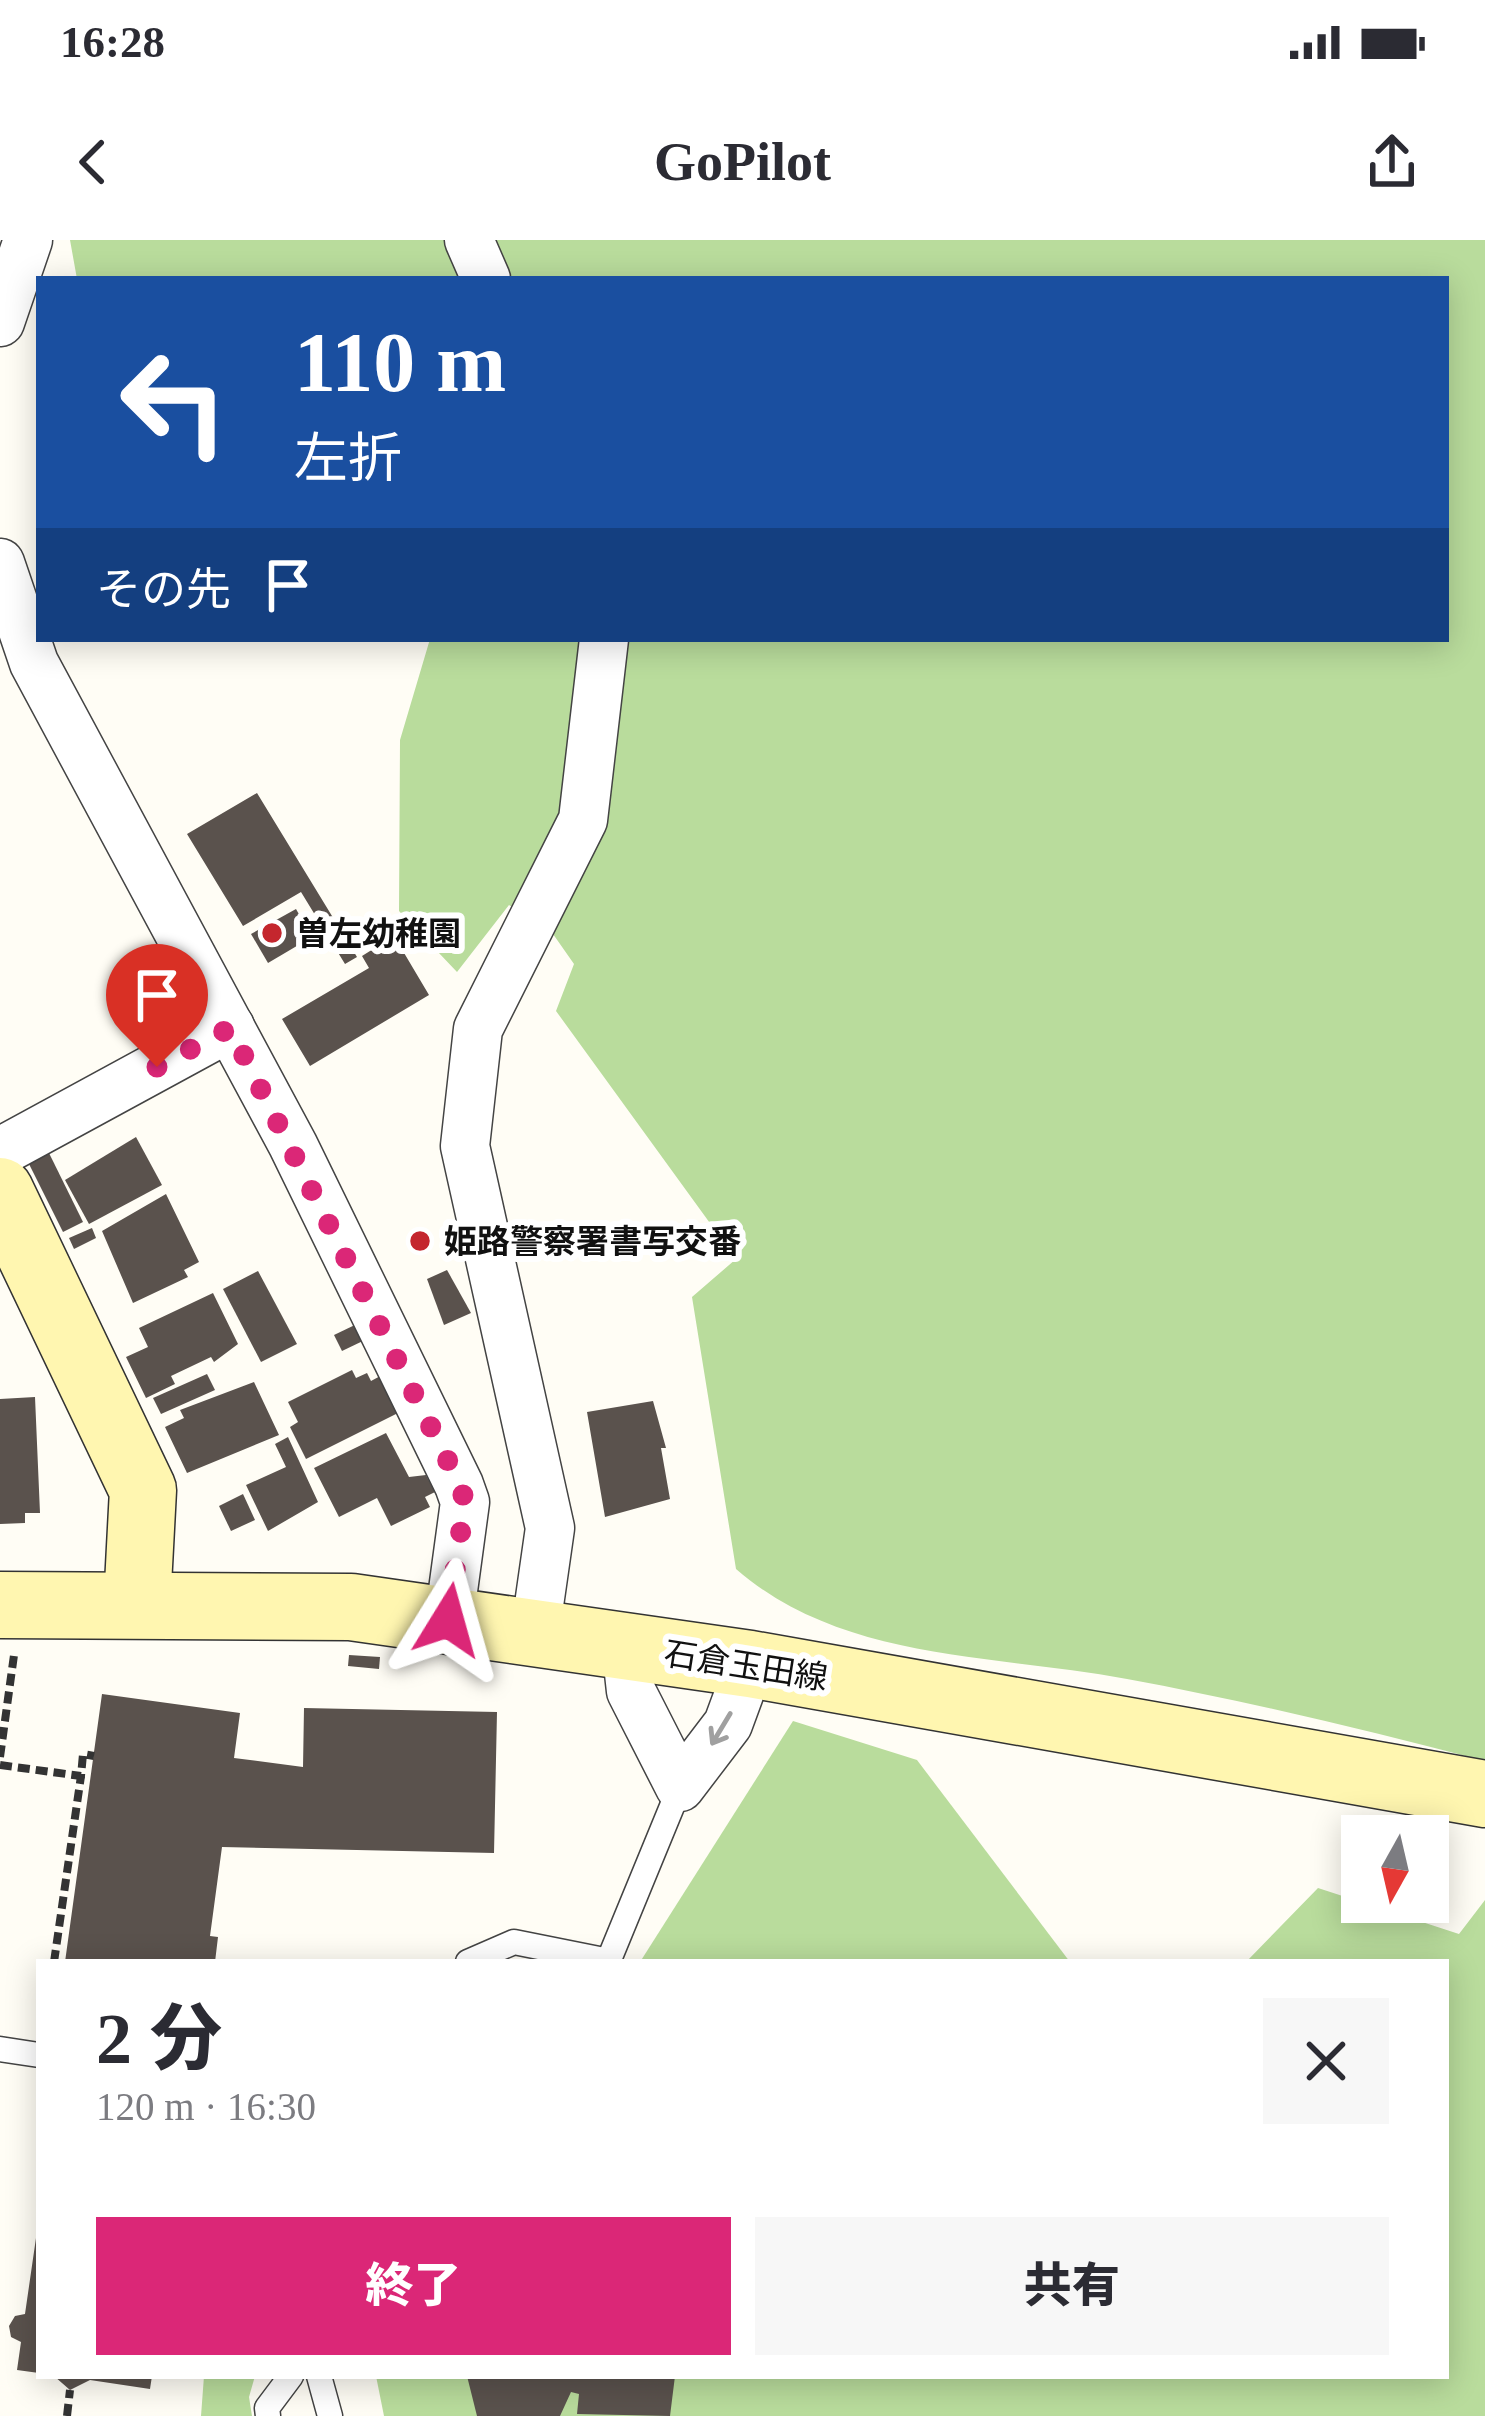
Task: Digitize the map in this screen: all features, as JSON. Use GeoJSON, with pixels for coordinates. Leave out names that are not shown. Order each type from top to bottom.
{"type":"FeatureCollection","features":[{"type":"Feature","properties":{"kind":"main road"},"geometry":{"type":"LineString","coordinates":[[0,1191],[143,1490],[137,1604]]}},
{"type":"Feature","properties":{"kind":"main road","name":"石倉玉田線"},"geometry":{"type":"LineString","coordinates":[[8,1623],[137,1604],[352,1607],[751,1664],[1485,1794]]}},
{"type":"Feature","properties":{"kind":"street"},"geometry":{"type":"LineString","coordinates":[[0,322],[28,240]]}},
{"type":"Feature","properties":{"kind":"street"},"geometry":{"type":"LineString","coordinates":[[469,240],[485,276]]}},
{"type":"Feature","properties":{"kind":"street"},"geometry":{"type":"LineString","coordinates":[[0,563],[34,663],[230,1028],[460,1485],[465,1502],[448,1620]]}},
{"type":"Feature","properties":{"kind":"street"},"geometry":{"type":"LineString","coordinates":[[536,1633],[550,1528],[465,1146],[478,1030],[583,820],[604,642]]}},
{"type":"Feature","properties":{"kind":"street"},"geometry":{"type":"LineString","coordinates":[[0,1152],[230,1028]]}},
{"type":"Feature","properties":{"kind":"street"},"geometry":{"type":"LineString","coordinates":[[626,1646],[632,1690],[680,1787],[728,1724],[751,1664]]}},
{"type":"Feature","properties":{"kind":"lane"},"geometry":{"type":"LineString","coordinates":[[610,1959],[680,1787]]}},
{"type":"Feature","properties":{"kind":"lane"},"geometry":{"type":"LineString","coordinates":[[475,1959],[514,1942],[599,1959]]}},
{"type":"Feature","properties":{"kind":"lane"},"geometry":{"type":"LineString","coordinates":[[0,2050],[36,2055]]}},
{"type":"Feature","properties":{"kind":"lane"},"geometry":{"type":"LineString","coordinates":[[268,2416],[267,2408],[290,2379]]}},
{"type":"Feature","properties":{"kind":"lane"},"geometry":{"type":"LineString","coordinates":[[320,2379],[330,2416]]}},
{"type":"Feature","properties":{"kind":"path"},"geometry":{"type":"LineString","coordinates":[[8,1623],[0,1761],[81,1776]]}},
{"type":"Feature","properties":{"kind":"path"},"geometry":{"type":"LineString","coordinates":[[54,1959],[83,1754],[94,1756]]}},
{"type":"Feature","properties":{"kind":"path"},"geometry":{"type":"LineString","coordinates":[[67,2416],[70,2390]]}},
{"type":"Feature","properties":{"kind":"green space"},"geometry":{"type":"Polygon","coordinates":[[[70,240],[1485,240],[1485,1761],[1172,1688],[922,1650],[872,1638],[824,1622],[778,1599],[736,1569],[692,1297],[736,1259],[556,1011],[574,964],[553,934],[509,905],[457,972],[399,911],[400,740],[429,642],[1449,642],[1449,276],[76,276],[70,240]]]}},
{"type":"Feature","properties":{"kind":"green space"},"geometry":{"type":"Polygon","coordinates":[[[793,1721],[917,1760],[1068,1959],[642,1959],[793,1721]]]}},
{"type":"Feature","properties":{"kind":"green space"},"geometry":{"type":"Polygon","coordinates":[[[1318,1888],[1341,1896],[1341,1923],[1425,1923],[1459,1934],[1485,1900],[1485,2416],[384,2416],[377,2379],[1449,2379],[1449,1959],[1249,1959],[1318,1888]]]}},
{"type":"Feature","properties":{"kind":"green space"},"geometry":{"type":"Polygon","coordinates":[[[204,2379],[254,2379],[249,2397],[252,2416],[201,2416],[204,2379]]]}},
{"type":"Feature","properties":{"kind":"building"},"geometry":{"type":"Polygon","coordinates":[[[257,793],[357,957],[345,964],[301,892],[243,926],[187,834],[257,793]]]}},
{"type":"Feature","properties":{"kind":"building"},"geometry":{"type":"Polygon","coordinates":[[[296,909],[312,937],[268,963],[251,934],[296,909]]]}},
{"type":"Feature","properties":{"kind":"building"},"geometry":{"type":"Polygon","coordinates":[[[394,936],[429,995],[310,1066],[282,1019],[369,968],[362,956],[394,936]]]}},
{"type":"Feature","properties":{"kind":"building"},"geometry":{"type":"Polygon","coordinates":[[[136,1137],[162,1185],[89,1224],[65,1180],[136,1137]]]}},
{"type":"Feature","properties":{"kind":"building"},"geometry":{"type":"Polygon","coordinates":[[[48,1151],[83,1222],[63,1232],[28,1162],[48,1151]]]}},
{"type":"Feature","properties":{"kind":"building"},"geometry":{"type":"Polygon","coordinates":[[[166,1194],[199,1262],[184,1270],[188,1277],[133,1303],[102,1231],[166,1194]]]}},
{"type":"Feature","properties":{"kind":"building"},"geometry":{"type":"Polygon","coordinates":[[[92,1228],[96,1238],[74,1249],[69,1238],[92,1228]]]}},
{"type":"Feature","properties":{"kind":"building"},"geometry":{"type":"Polygon","coordinates":[[[447,1270],[471,1313],[444,1325],[427,1279],[447,1270]]]}},
{"type":"Feature","properties":{"kind":"building"},"geometry":{"type":"Polygon","coordinates":[[[258,1271],[297,1344],[261,1362],[223,1289],[258,1271]]]}},
{"type":"Feature","properties":{"kind":"building"},"geometry":{"type":"Polygon","coordinates":[[[213,1293],[238,1344],[214,1362],[211,1357],[171,1376],[175,1384],[146,1398],[126,1357],[148,1347],[139,1328],[213,1293]]]}},
{"type":"Feature","properties":{"kind":"building"},"geometry":{"type":"Polygon","coordinates":[[[359,1323],[367,1339],[342,1351],[334,1335],[359,1323]]]}},
{"type":"Feature","properties":{"kind":"building"},"geometry":{"type":"Polygon","coordinates":[[[352,1370],[356,1378],[367,1373],[371,1381],[384,1374],[402,1411],[306,1459],[290,1427],[298,1422],[288,1402],[352,1370]]]}},
{"type":"Feature","properties":{"kind":"building"},"geometry":{"type":"Polygon","coordinates":[[[207,1374],[215,1390],[161,1414],[153,1398],[207,1374]]]}},
{"type":"Feature","properties":{"kind":"building"},"geometry":{"type":"Polygon","coordinates":[[[254,1382],[279,1435],[187,1473],[165,1427],[184,1418],[180,1410],[254,1382]]]}},
{"type":"Feature","properties":{"kind":"building"},"geometry":{"type":"Polygon","coordinates":[[[35,1397],[40,1513],[25,1513],[25,1523],[0,1524],[0,1399],[35,1397]]]}},
{"type":"Feature","properties":{"kind":"building"},"geometry":{"type":"Polygon","coordinates":[[[653,1401],[666,1448],[661,1448],[670,1499],[605,1517],[587,1412],[653,1401]]]}},
{"type":"Feature","properties":{"kind":"building"},"geometry":{"type":"Polygon","coordinates":[[[386,1433],[409,1477],[426,1475],[435,1492],[425,1497],[430,1507],[391,1526],[377,1498],[339,1517],[314,1468],[386,1433]]]}},
{"type":"Feature","properties":{"kind":"building"},"geometry":{"type":"Polygon","coordinates":[[[288,1437],[318,1502],[268,1531],[246,1485],[286,1467],[275,1444],[288,1437]]]}},
{"type":"Feature","properties":{"kind":"building"},"geometry":{"type":"Polygon","coordinates":[[[243,1494],[255,1520],[231,1531],[219,1506],[243,1494]]]}},
{"type":"Feature","properties":{"kind":"building"},"geometry":{"type":"Polygon","coordinates":[[[349,1655],[380,1657],[379,1669],[348,1666],[349,1655]]]}},
{"type":"Feature","properties":{"kind":"building"},"geometry":{"type":"Polygon","coordinates":[[[102,1694],[240,1713],[234,1758],[303,1767],[304,1708],[497,1712],[494,1853],[222,1847],[210,1936],[218,1937],[215,1959],[65,1959],[102,1694]]]}},
{"type":"Feature","properties":{"kind":"building"},"geometry":{"type":"Polygon","coordinates":[[[36,2238],[36,2373],[17,2370],[21,2342],[11,2337],[9,2326],[15,2316],[25,2314],[36,2238]]]}},
{"type":"Feature","properties":{"kind":"building"},"geometry":{"type":"Polygon","coordinates":[[[57,2379],[152,2379],[150,2389],[90,2380],[70,2390],[57,2379]]]}},
{"type":"Feature","properties":{"kind":"building"},"geometry":{"type":"Polygon","coordinates":[[[468,2379],[675,2379],[670,2416],[577,2414],[579,2394],[571,2392],[560,2416],[477,2416],[468,2379]]]}},
{"type":"Feature","properties":{"kind":"place","name":"曽左幼稚園"},"geometry":{"type":"Point","coordinates":[272,933]}},
{"type":"Feature","properties":{"kind":"place","name":"姫路警察署書写交番"},"geometry":{"type":"Point","coordinates":[420,1241]}},
{"type":"Feature","properties":{"kind":"route"},"geometry":{"type":"LineString","coordinates":[[157,1067],[230,1028],[293,1144],[460,1485],[465,1502],[448,1620]]}}]}
